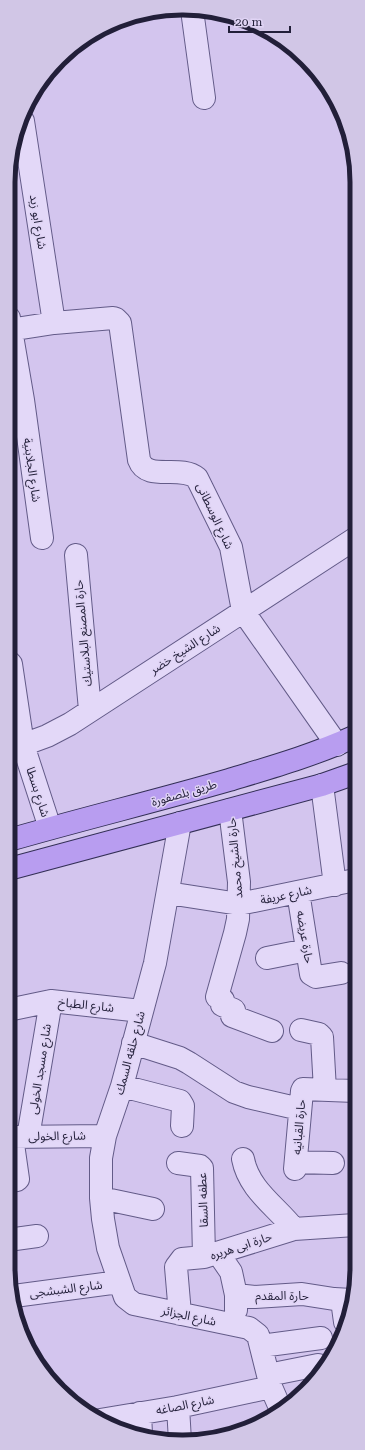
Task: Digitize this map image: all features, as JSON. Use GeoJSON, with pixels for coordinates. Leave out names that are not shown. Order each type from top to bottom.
{"type":"FeatureCollection","features":[{"type":"Feature","properties":{"kind":"main road","name":"طريق بلصفورة"},"geometry":{"type":"LineString","coordinates":[[15,838],[177,795],[284,764],[346,740]]}},
{"type":"Feature","properties":{"kind":"main road"},"geometry":{"type":"LineString","coordinates":[[15,867],[180,822],[322,786],[350,775]]}},
{"type":"Feature","properties":{"kind":"street"},"geometry":{"type":"LineString","coordinates":[[193,15],[204,98]]}},
{"type":"Feature","properties":{"kind":"street","name":"شارع ابو زيد"},"geometry":{"type":"LineString","coordinates":[[24,129],[54,324]]}},
{"type":"Feature","properties":{"kind":"street","name":"شارع الوسطانى"},"geometry":{"type":"LineString","coordinates":[[15,326],[54,324],[113,318],[120,323],[141,466],[151,472],[186,472],[197,478],[231,547],[243,611],[346,740]]}},
{"type":"Feature","properties":{"kind":"street","name":"شارع الجلابنية"},"geometry":{"type":"LineString","coordinates":[[15,359],[42,538]]}},
{"type":"Feature","properties":{"kind":"street","name":"شارع الشيخ خضر"},"geometry":{"type":"LineString","coordinates":[[16,748],[47,736],[70,724],[350,542]]}},
{"type":"Feature","properties":{"kind":"street","name":"حارة المصنع البلاستيك"},"geometry":{"type":"LineString","coordinates":[[76,555],[90,710]]}},
{"type":"Feature","properties":{"kind":"street","name":"شارع بسطا"},"geometry":{"type":"LineString","coordinates":[[15,731],[16,748],[50,828]]}},
{"type":"Feature","properties":{"kind":"street"},"geometry":{"type":"LineString","coordinates":[[322,786],[345,882]]}},
{"type":"Feature","properties":{"kind":"street","name":"حارة الشيخ محمد"},"geometry":{"type":"LineString","coordinates":[[230,810],[239,882],[239,904],[235,933],[217,997],[223,1000],[222,1005],[234,1010],[232,1015],[234,1017],[272,1031]]}},
{"type":"Feature","properties":{"kind":"street","name":"شارع حلقه السمك"},"geometry":{"type":"LineString","coordinates":[[119,1282],[108,1248],[103,1219],[101,1198],[101,1158],[105,1136],[122,1086],[141,1011],[155,964],[180,822]]}},
{"type":"Feature","properties":{"kind":"street","name":"شارع عريفة"},"geometry":{"type":"LineString","coordinates":[[168,894],[239,904],[345,882]]}},
{"type":"Feature","properties":{"kind":"street","name":"حارة عريضه"},"geometry":{"type":"LineString","coordinates":[[298,892],[312,976],[316,977],[341,973]]}},
{"type":"Feature","properties":{"kind":"street"},"geometry":{"type":"LineString","coordinates":[[267,958],[307,950]]}},
{"type":"Feature","properties":{"kind":"street","name":"شارع الطباخ"},"geometry":{"type":"LineString","coordinates":[[15,1004],[51,1001],[141,1011]]}},
{"type":"Feature","properties":{"kind":"street","name":"شارع مسجد الخولى"},"geometry":{"type":"LineString","coordinates":[[15,1180],[18,1178],[16,1137],[51,1001]]}},
{"type":"Feature","properties":{"kind":"street"},"geometry":{"type":"LineString","coordinates":[[301,1030],[319,1034],[322,1037],[325,1090]]}},
{"type":"Feature","properties":{"kind":"street"},"geometry":{"type":"LineString","coordinates":[[133,1043],[184,1060],[234,1092],[256,1099],[300,1109]]}},
{"type":"Feature","properties":{"kind":"street"},"geometry":{"type":"LineString","coordinates":[[122,1086],[180,1101],[183,1106],[182,1126]]}},
{"type":"Feature","properties":{"kind":"street","name":"حارة القبانيه"},"geometry":{"type":"LineString","coordinates":[[333,1163],[296,1165],[302,1091],[303,1089],[350,1091]]}},
{"type":"Feature","properties":{"kind":"street","name":"شارع الخولى"},"geometry":{"type":"LineString","coordinates":[[16,1137],[105,1136]]}},
{"type":"Feature","properties":{"kind":"street"},"geometry":{"type":"LineString","coordinates":[[243,1159],[246,1172],[252,1184],[280,1212],[294,1229]]}},
{"type":"Feature","properties":{"kind":"street","name":"عطفه السقا"},"geometry":{"type":"LineString","coordinates":[[178,1163],[200,1166],[202,1168],[211,1255]]}},
{"type":"Feature","properties":{"kind":"street"},"geometry":{"type":"LineString","coordinates":[[101,1198],[152,1209]]}},
{"type":"Feature","properties":{"kind":"street","name":"حارة ابى هريره"},"geometry":{"type":"LineString","coordinates":[[180,1314],[176,1267],[182,1260],[211,1255],[294,1229],[350,1226]]}},
{"type":"Feature","properties":{"kind":"street"},"geometry":{"type":"LineString","coordinates":[[15,1239],[37,1236]]}},
{"type":"Feature","properties":{"kind":"street"},"geometry":{"type":"LineString","coordinates":[[211,1255],[231,1272],[236,1295],[236,1310],[232,1325]]}},
{"type":"Feature","properties":{"kind":"street","name":"شارع الشبشجى"},"geometry":{"type":"LineString","coordinates":[[17,1296],[119,1282]]}},
{"type":"Feature","properties":{"kind":"street","name":"شارع الجزائر"},"geometry":{"type":"LineString","coordinates":[[119,1282],[124,1297],[134,1304],[249,1328],[254,1331],[258,1335],[269,1381],[279,1405]]}},
{"type":"Feature","properties":{"kind":"street","name":"حارة المقدم"},"geometry":{"type":"LineString","coordinates":[[236,1295],[255,1297],[302,1294],[347,1300]]}},
{"type":"Feature","properties":{"kind":"street"},"geometry":{"type":"LineString","coordinates":[[261,1346],[321,1338]]}},
{"type":"Feature","properties":{"kind":"street","name":"شارع الصاغه"},"geometry":{"type":"LineString","coordinates":[[117,1422],[141,1424],[178,1407],[318,1365]]}},
{"type":"Feature","properties":{"kind":"street"},"geometry":{"type":"LineString","coordinates":[[178,1407],[180,1435]]}}]}
